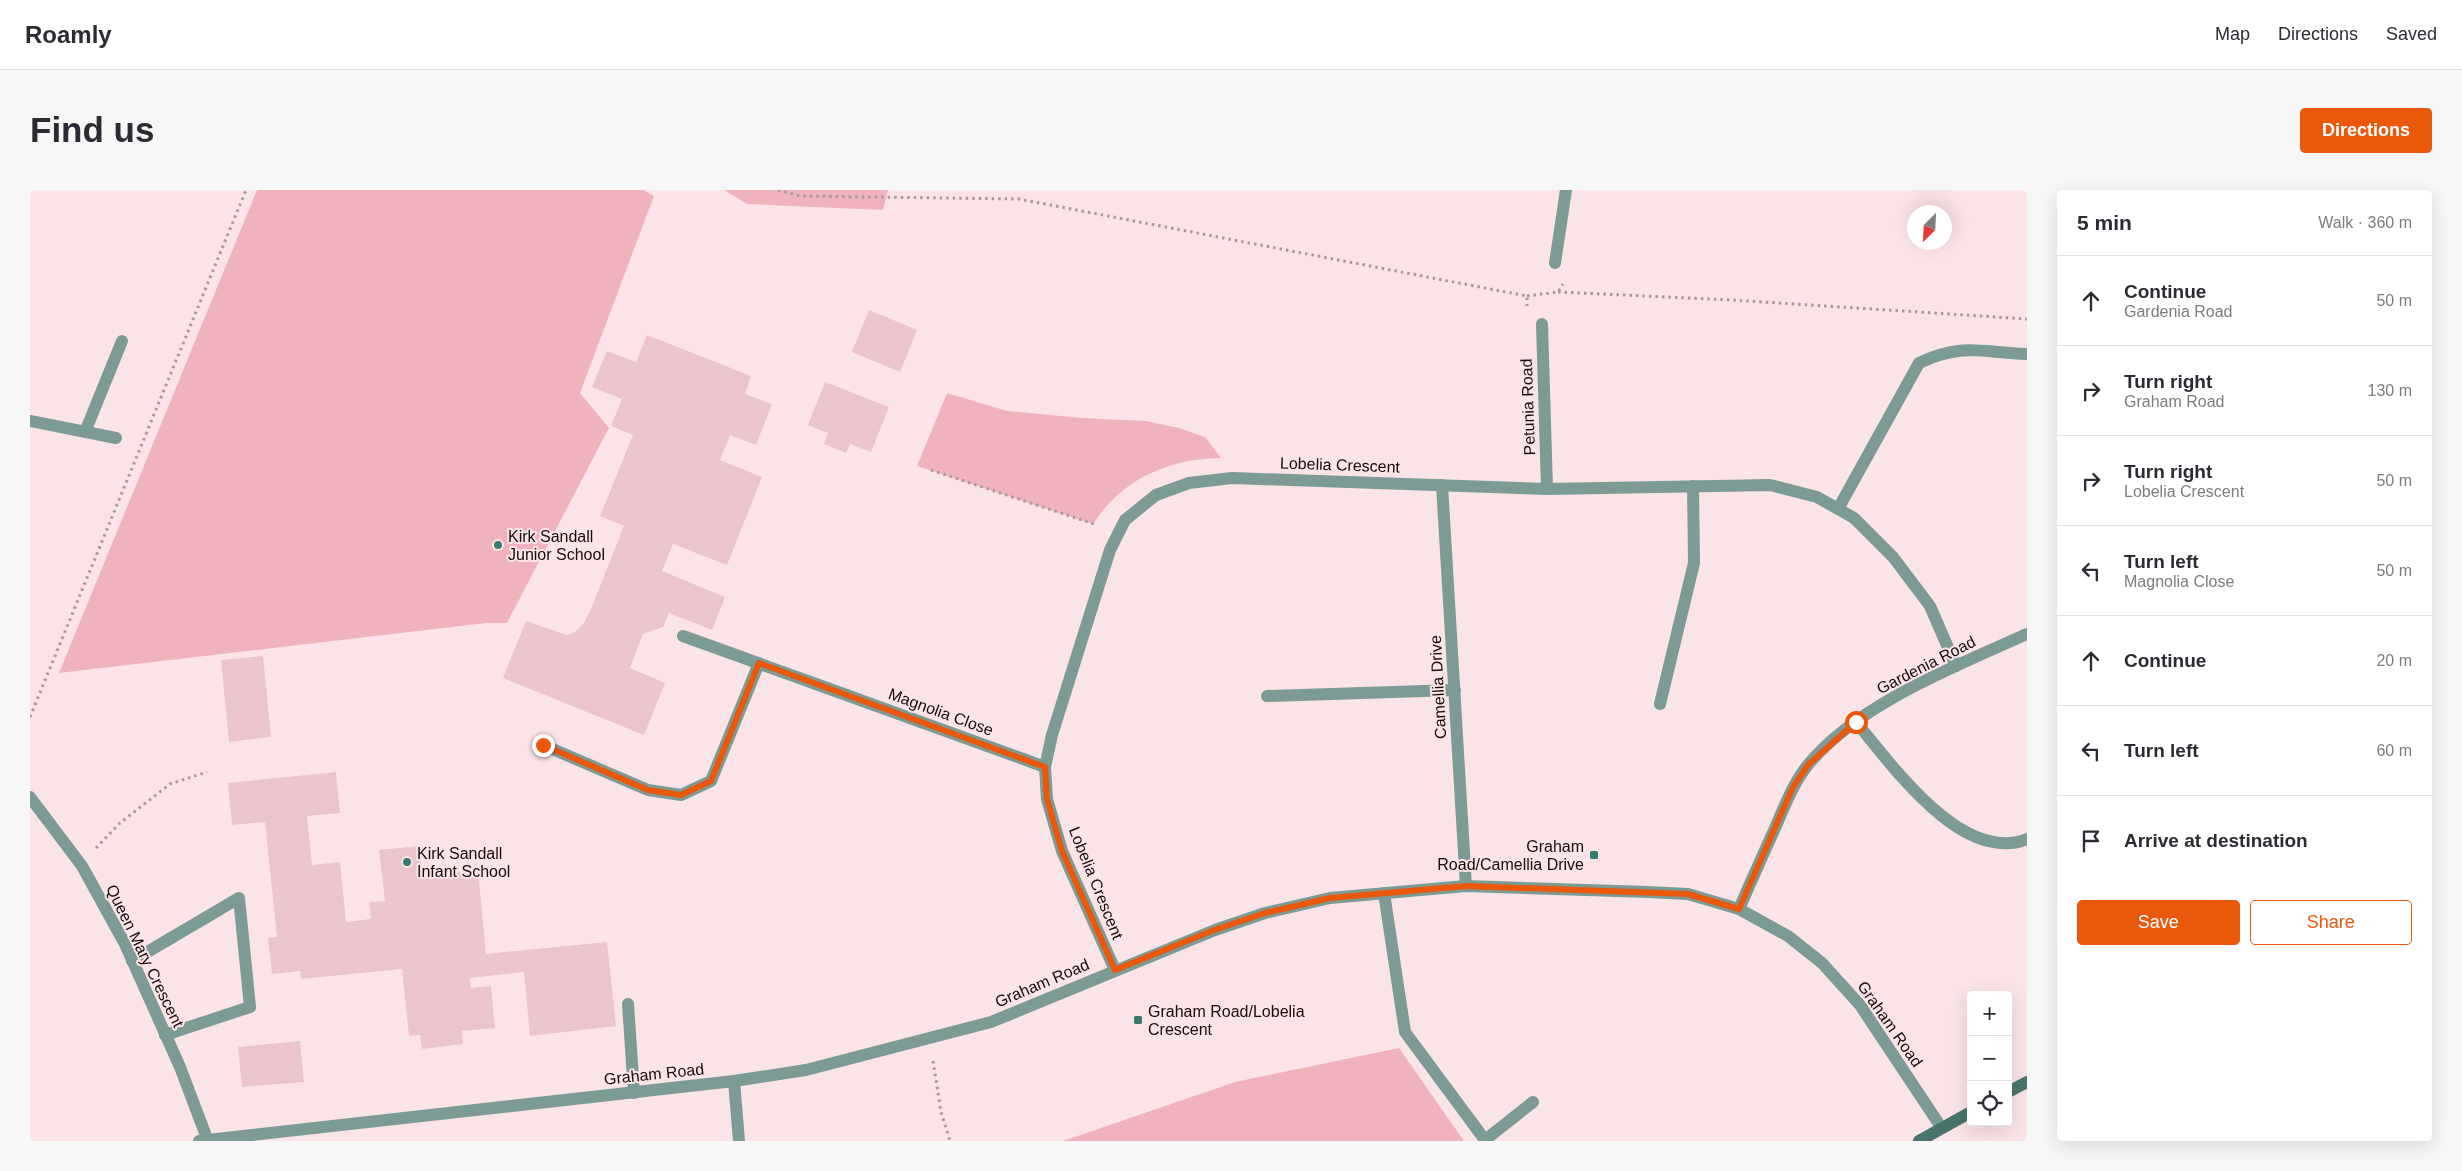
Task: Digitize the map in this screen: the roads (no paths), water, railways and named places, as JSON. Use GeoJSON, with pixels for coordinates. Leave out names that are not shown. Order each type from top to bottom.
{"type":"FeatureCollection","features":[{"type":"Feature","properties":{"kind":"street"},"geometry":{"type":"LineString","coordinates":[[1556,263],[1566,190]]}},
{"type":"Feature","properties":{"kind":"street","name":"Petunia Road"},"geometry":{"type":"LineString","coordinates":[[1542,324],[1547,489]]}},
{"type":"Feature","properties":{"kind":"street"},"geometry":{"type":"LineString","coordinates":[[85,432],[122,341]]}},
{"type":"Feature","properties":{"kind":"street"},"geometry":{"type":"LineString","coordinates":[[1838,509],[1919,363],[1941,353],[1959,349],[2027,354]]}},
{"type":"Feature","properties":{"kind":"street"},"geometry":{"type":"LineString","coordinates":[[30,421],[116,438]]}},
{"type":"Feature","properties":{"kind":"street","name":"Lobelia Crescent"},"geometry":{"type":"LineString","coordinates":[[1115,970],[1062,851],[1047,799],[1045,767],[1052,734],[1110,550],[1125,520],[1156,495],[1189,482],[1232,478],[1547,489],[1770,485],[1816,497],[1854,518],[1893,557],[1930,606],[1956,666]]}},
{"type":"Feature","properties":{"kind":"street","name":"Camellia Drive"},"geometry":{"type":"LineString","coordinates":[[1442,486],[1466,886]]}},
{"type":"Feature","properties":{"kind":"street"},"geometry":{"type":"LineString","coordinates":[[1660,704],[1694,563],[1693,486]]}},
{"type":"Feature","properties":{"kind":"street","name":"Gardenia Road"},"geometry":{"type":"LineString","coordinates":[[1739,909],[1793,787],[1808,765],[1856,722],[1903,692],[2027,634]]}},
{"type":"Feature","properties":{"kind":"street","name":"Magnolia Close"},"geometry":{"type":"LineString","coordinates":[[683,636],[1045,767]]}},
{"type":"Feature","properties":{"kind":"street"},"geometry":{"type":"LineString","coordinates":[[543,745],[648,790],[681,795],[711,781],[759,663]]}},
{"type":"Feature","properties":{"kind":"street"},"geometry":{"type":"LineString","coordinates":[[1267,696],[1454,690]]}},
{"type":"Feature","properties":{"kind":"street"},"geometry":{"type":"LineString","coordinates":[[1856,722],[1919,796],[1946,819],[1972,835],[1992,843],[2014,844],[2027,839]]}},
{"type":"Feature","properties":{"kind":"street","name":"Queen Mary Crescent"},"geometry":{"type":"LineString","coordinates":[[30,797],[82,866],[132,961],[165,1035],[205,1141]]}},
{"type":"Feature","properties":{"kind":"street","name":"Graham Road"},"geometry":{"type":"LineString","coordinates":[[205,1141],[734,1081],[806,1070],[991,1022],[1214,930],[1265,913],[1330,898],[1466,886],[1688,894],[1739,909],[1788,936],[1822,963],[1860,1005],[1941,1127]]}},
{"type":"Feature","properties":{"kind":"street"},"geometry":{"type":"LineString","coordinates":[[1384,893],[1405,1032],[1485,1140],[1533,1102]]}},
{"type":"Feature","properties":{"kind":"street"},"geometry":{"type":"LineString","coordinates":[[132,961],[239,898],[250,1007],[165,1035]]}},
{"type":"Feature","properties":{"kind":"street"},"geometry":{"type":"LineString","coordinates":[[628,1004],[634,1092]]}},
{"type":"Feature","properties":{"kind":"street"},"geometry":{"type":"LineString","coordinates":[[734,1081],[739,1141]]}},
{"type":"Feature","properties":{"kind":"street"},"geometry":{"type":"LineString","coordinates":[[2012,1090],[2027,1082]]}},
{"type":"Feature","properties":{"kind":"street"},"geometry":{"type":"LineString","coordinates":[[1919,1141],[1967,1114]]}},
{"type":"Feature","properties":{"kind":"place","name":"Kirk Sandall Junior School"},"geometry":{"type":"Point","coordinates":[498,545]}},
{"type":"Feature","properties":{"kind":"place","name":"Graham Road/Camellia Drive"},"geometry":{"type":"Point","coordinates":[1594,855]}},
{"type":"Feature","properties":{"kind":"place","name":"Kirk Sandall Infant School"},"geometry":{"type":"Point","coordinates":[407,862]}},
{"type":"Feature","properties":{"kind":"place","name":"Graham Road/Lobelia Crescent"},"geometry":{"type":"Point","coordinates":[1138,1020]}}]}
